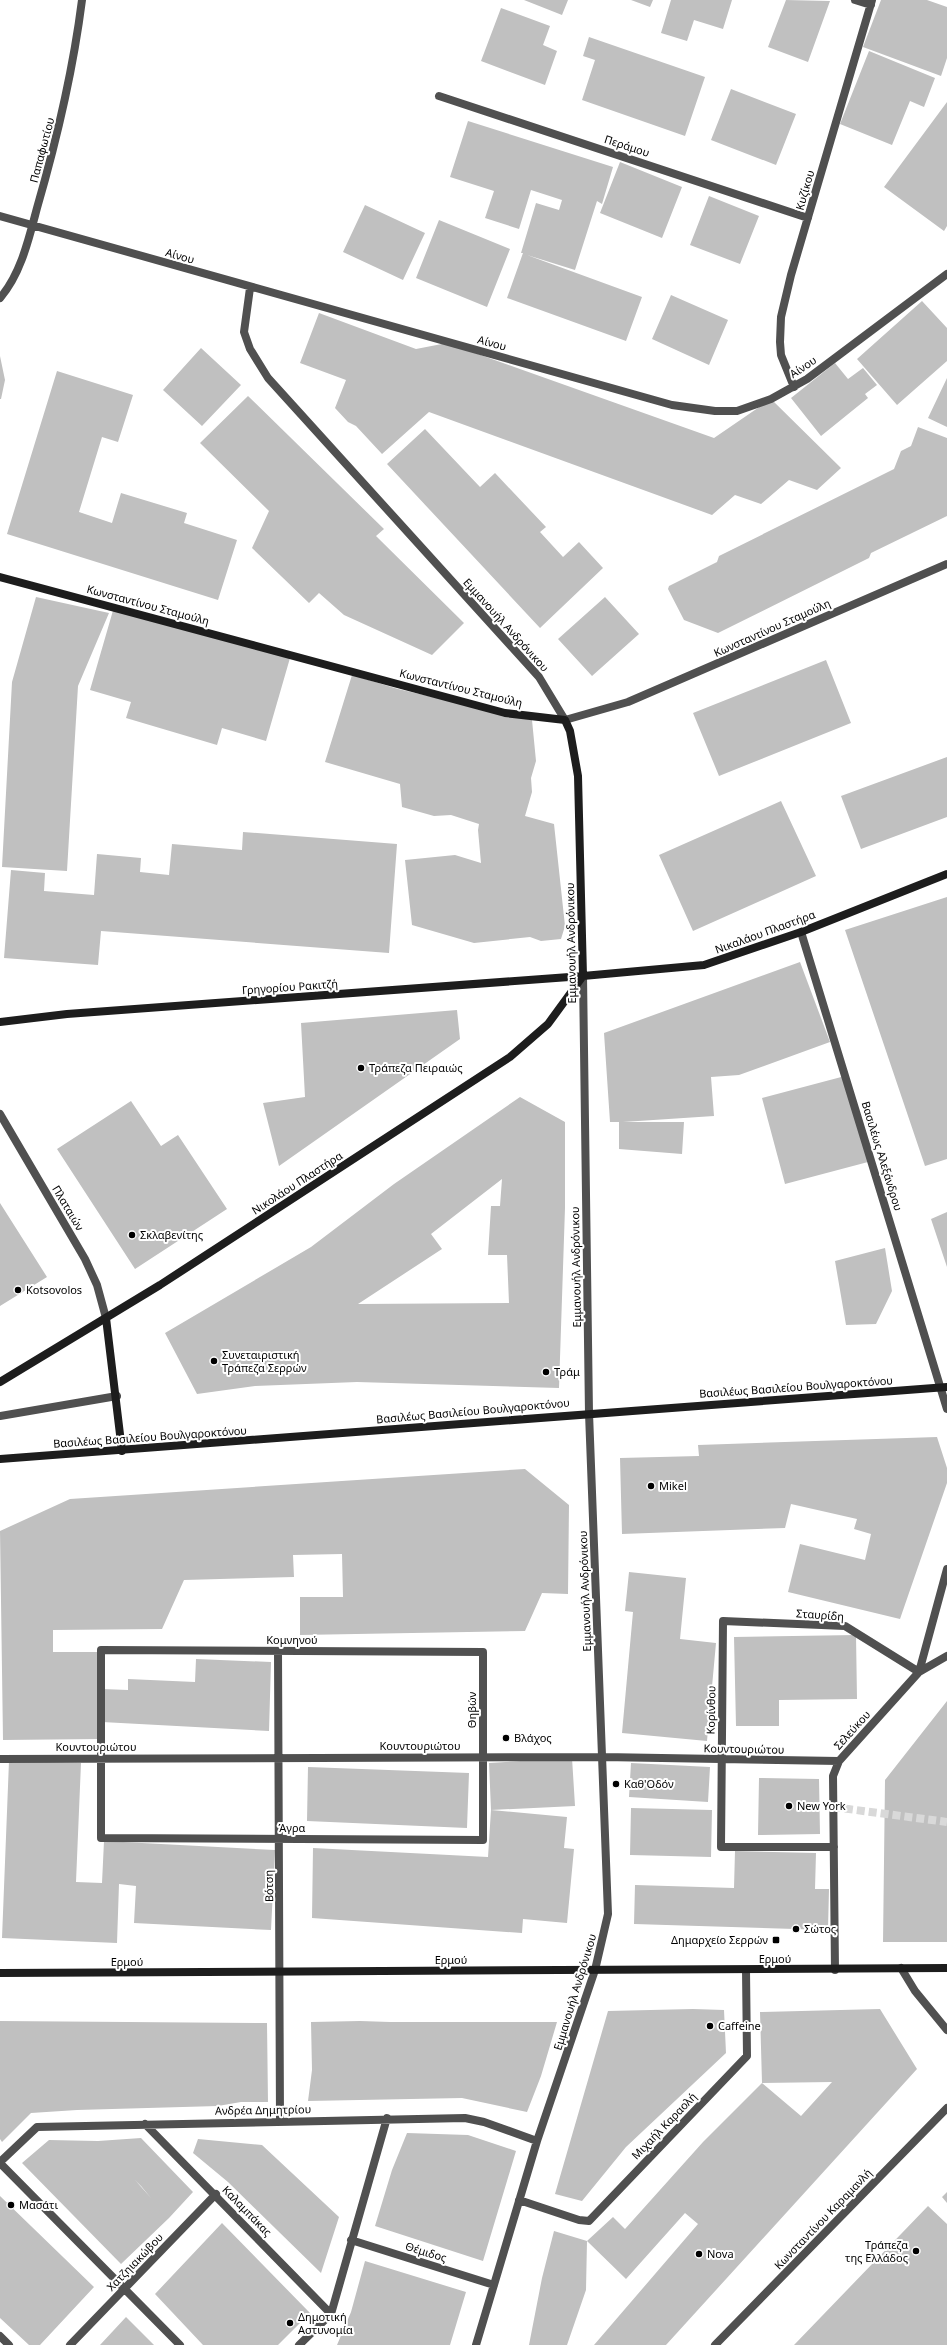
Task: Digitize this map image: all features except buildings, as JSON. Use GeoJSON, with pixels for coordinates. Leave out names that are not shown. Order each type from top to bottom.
{"type":"FeatureCollection","features":[{"type":"Feature","properties":{"kind":"street","name":"Παπαφωτίου"},"geometry":{"type":"LineString","coordinates":[[0,298],[17,269],[32,226],[68,92],[82,0]]}},
{"type":"Feature","properties":{"kind":"street"},"geometry":{"type":"LineString","coordinates":[[855,0],[872,2]]}},
{"type":"Feature","properties":{"kind":"street","name":"Κυζίκου"},"geometry":{"type":"LineString","coordinates":[[794,387],[781,355],[780,329],[791,275],[872,2]]}},
{"type":"Feature","properties":{"kind":"street","name":"Περάμου"},"geometry":{"type":"LineString","coordinates":[[439,96],[808,218]]}},
{"type":"Feature","properties":{"kind":"street","name":"Αίνου"},"geometry":{"type":"LineString","coordinates":[[0,216],[250,288],[690,408],[716,411],[737,410],[771,399],[794,387],[947,274]]}},
{"type":"Feature","properties":{"kind":"street","name":"Εμμανουήλ Ανδρόνικου"},"geometry":{"type":"LineString","coordinates":[[250,288],[244,332],[250,349],[268,378],[539,677],[570,731],[578,776],[583,976],[589,1413],[608,1900],[606,1928],[595,1970],[537,2141],[476,2345]]}},
{"type":"Feature","properties":{"kind":"street","name":"Κωνσταντίνου Σταμούλη"},"geometry":{"type":"LineString","coordinates":[[0,577],[505,713],[565,720],[605,710],[643,696],[947,564]]}},
{"type":"Feature","properties":{"kind":"street","name":"Νικαλάου Πλαστήρα"},"geometry":{"type":"LineString","coordinates":[[583,976],[704,965],[802,932],[947,874]]}},
{"type":"Feature","properties":{"kind":"street","name":"Βασιλέως Αλεξάνδρου"},"geometry":{"type":"LineString","coordinates":[[802,932],[944,1387]]}},
{"type":"Feature","properties":{"kind":"street","name":"Γρηγορίου Ρακιτζή"},"geometry":{"type":"LineString","coordinates":[[0,1022],[67,1014],[583,976]]}},
{"type":"Feature","properties":{"kind":"street","name":"Νικολάου Πλαστήρα"},"geometry":{"type":"LineString","coordinates":[[0,1382],[173,1277],[510,1057],[548,1024],[583,976]]}},
{"type":"Feature","properties":{"kind":"street","name":"Πλαταιών"},"geometry":{"type":"LineString","coordinates":[[0,1114],[86,1259],[97,1285],[106,1318]]}},
{"type":"Feature","properties":{"kind":"street"},"geometry":{"type":"LineString","coordinates":[[106,1318],[117,1396],[122,1451]]}},
{"type":"Feature","properties":{"kind":"street"},"geometry":{"type":"LineString","coordinates":[[944,1387],[947,1408]]}},
{"type":"Feature","properties":{"kind":"street","name":"Βασιλέως Βασιλείου Βουλγαροκτόνου"},"geometry":{"type":"LineString","coordinates":[[0,1459],[122,1451],[589,1413],[944,1387]]}},
{"type":"Feature","properties":{"kind":"street"},"geometry":{"type":"LineString","coordinates":[[0,1416],[117,1396]]}},
{"type":"Feature","properties":{"kind":"street","name":"Σελεύκου"},"geometry":{"type":"LineString","coordinates":[[835,1970],[833,1776],[839,1761],[919,1672],[947,1569]]}},
{"type":"Feature","properties":{"kind":"street","name":"Σταυρίδη"},"geometry":{"type":"LineString","coordinates":[[723,1622],[845,1626],[919,1672]]}},
{"type":"Feature","properties":{"kind":"street","name":"Κορίνθου"},"geometry":{"type":"LineString","coordinates":[[723,1622],[721,1847],[834,1847]]}},
{"type":"Feature","properties":{"kind":"street","name":"Κομνηνού"},"geometry":{"type":"LineString","coordinates":[[102,1758],[101,1650],[483,1652]]}},
{"type":"Feature","properties":{"kind":"street","name":"Βότση"},"geometry":{"type":"LineString","coordinates":[[278,1651],[280,2121]]}},
{"type":"Feature","properties":{"kind":"street","name":"Θηβών"},"geometry":{"type":"LineString","coordinates":[[483,1652],[483,1840]]}},
{"type":"Feature","properties":{"kind":"street"},"geometry":{"type":"LineString","coordinates":[[919,1672],[947,1656]]}},
{"type":"Feature","properties":{"kind":"street","name":"Κουντουριώτου"},"geometry":{"type":"LineString","coordinates":[[0,1759],[603,1757],[839,1761]]}},
{"type":"Feature","properties":{"kind":"street","name":"Άγρα"},"geometry":{"type":"LineString","coordinates":[[102,1758],[101,1838],[483,1840]]}},
{"type":"Feature","properties":{"kind":"street"},"geometry":{"type":"LineString","coordinates":[[901,1968],[916,1991],[947,2030]]}},
{"type":"Feature","properties":{"kind":"street","name":"Ερμού"},"geometry":{"type":"LineString","coordinates":[[0,1973],[835,1970],[947,1968]]}},
{"type":"Feature","properties":{"kind":"street","name":"Μιχαήλ Καραολή"},"geometry":{"type":"LineString","coordinates":[[519,2200],[579,2220],[590,2220],[747,2056],[746,1970]]}},
{"type":"Feature","properties":{"kind":"street","name":"Κωνσταντίνου Καραμανλή"},"geometry":{"type":"LineString","coordinates":[[715,2345],[947,2108]]}},
{"type":"Feature","properties":{"kind":"street"},"geometry":{"type":"LineString","coordinates":[[299,2345],[331,2314],[387,2118]]}},
{"type":"Feature","properties":{"kind":"street","name":"Ανδρέα Δημητρίου"},"geometry":{"type":"LineString","coordinates":[[0,2162],[36,2127],[387,2118],[465,2118],[484,2122],[537,2141]]}},
{"type":"Feature","properties":{"kind":"street","name":"Καλαμπάκας"},"geometry":{"type":"LineString","coordinates":[[146,2124],[216,2194],[331,2314]]}},
{"type":"Feature","properties":{"kind":"street"},"geometry":{"type":"LineString","coordinates":[[0,2162],[180,2345]]}},
{"type":"Feature","properties":{"kind":"street","name":"Χατζηιακώβου"},"geometry":{"type":"LineString","coordinates":[[70,2345],[216,2194]]}},
{"type":"Feature","properties":{"kind":"street","name":"Θέμιδος"},"geometry":{"type":"LineString","coordinates":[[351,2240],[494,2285]]}},
{"type":"Feature","properties":{"kind":"street"},"geometry":{"type":"LineString","coordinates":[[0,2336],[9,2345]]}},
{"type":"Feature","properties":{"kind":"tunnel"},"geometry":{"type":"LineString","coordinates":[[833,1807],[947,1822]]}},
{"type":"Feature","properties":{"kind":"place","name":"Τράπεζα Πειραιώς"},"geometry":{"type":"Point","coordinates":[361,1068]}},
{"type":"Feature","properties":{"kind":"place","name":"Σκλαβενίτης"},"geometry":{"type":"Point","coordinates":[132,1235]}},
{"type":"Feature","properties":{"kind":"place","name":"Kotsovolos"},"geometry":{"type":"Point","coordinates":[18,1290]}},
{"type":"Feature","properties":{"kind":"place","name":"Συνεταιριστική Τράπεζα Σερρών"},"geometry":{"type":"Point","coordinates":[214,1361]}},
{"type":"Feature","properties":{"kind":"place","name":"Τράμ"},"geometry":{"type":"Point","coordinates":[546,1372]}},
{"type":"Feature","properties":{"kind":"place","name":"Mikel"},"geometry":{"type":"Point","coordinates":[651,1486]}},
{"type":"Feature","properties":{"kind":"place","name":"Βλάχος"},"geometry":{"type":"Point","coordinates":[506,1738]}},
{"type":"Feature","properties":{"kind":"place","name":"Καθ'Οδόν"},"geometry":{"type":"Point","coordinates":[616,1784]}},
{"type":"Feature","properties":{"kind":"place","name":"New York"},"geometry":{"type":"Point","coordinates":[789,1806]}},
{"type":"Feature","properties":{"kind":"place","name":"Σώτος"},"geometry":{"type":"Point","coordinates":[796,1929]}},
{"type":"Feature","properties":{"kind":"place","name":"Δημαρχείο Σερρών"},"geometry":{"type":"Point","coordinates":[776,1940]}},
{"type":"Feature","properties":{"kind":"place","name":"Caffeine"},"geometry":{"type":"Point","coordinates":[710,2026]}},
{"type":"Feature","properties":{"kind":"place","name":"Μασάτι"},"geometry":{"type":"Point","coordinates":[11,2205]}},
{"type":"Feature","properties":{"kind":"place","name":"Τράπεζα της Ελλάδος"},"geometry":{"type":"Point","coordinates":[916,2251]}},
{"type":"Feature","properties":{"kind":"place","name":"Nova"},"geometry":{"type":"Point","coordinates":[699,2254]}},
{"type":"Feature","properties":{"kind":"place","name":"Δημοτική Αστυνομία"},"geometry":{"type":"Point","coordinates":[290,2323]}}]}
